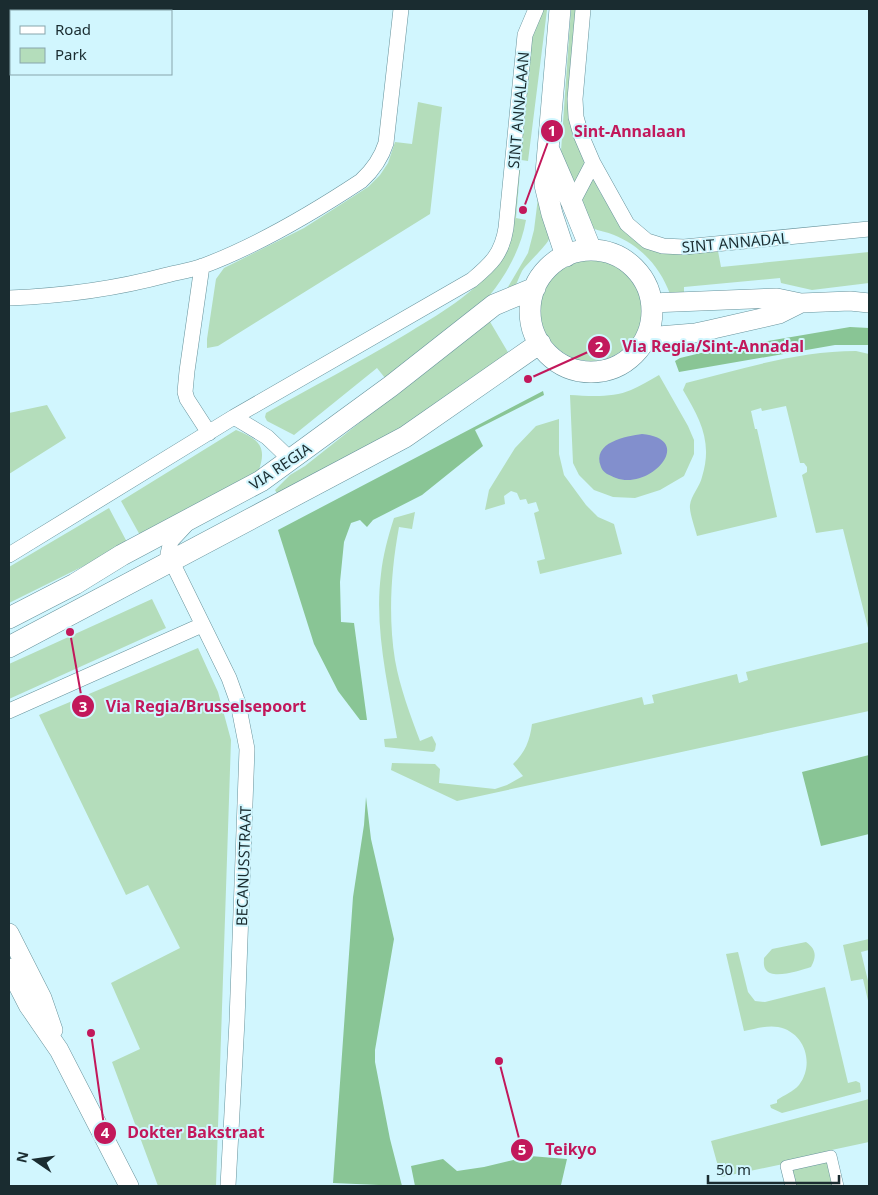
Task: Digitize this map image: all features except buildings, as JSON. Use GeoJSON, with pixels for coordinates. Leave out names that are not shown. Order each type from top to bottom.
{"type":"FeatureCollection","features":[{"type":"Feature","properties":{"kind":"main road"},"geometry":{"type":"LineString","coordinates":[[560,9],[545,177],[546,192],[566,256]]}},
{"type":"Feature","properties":{"kind":"main road"},"geometry":{"type":"LineString","coordinates":[[548,150],[591,250]]}},
{"type":"Feature","properties":{"kind":"main road"},"geometry":{"type":"LineString","coordinates":[[591,250],[609,253],[629,263],[642,278],[652,303],[652,316],[646,337],[639,348],[626,361],[594,372],[567,367],[550,356],[540,343],[531,319],[535,288],[546,270],[566,256],[591,250]]}},
{"type":"Feature","properties":{"kind":"main road","name":"VIA REGIA"},"geometry":{"type":"LineString","coordinates":[[9,618],[75,584],[122,555],[261,481],[391,386],[494,305],[535,288]]}},
{"type":"Feature","properties":{"kind":"main road","name":"VIA REGIA"},"geometry":{"type":"LineString","coordinates":[[9,647],[405,437],[540,343]]}},
{"type":"Feature","properties":{"kind":"street"},"geometry":{"type":"LineString","coordinates":[[9,298],[51,295],[119,286],[202,266],[253,244],[306,217],[361,181],[374,168],[383,152],[389,130],[401,9]]}},
{"type":"Feature","properties":{"kind":"street","name":"SINT ANNALAAN"},"geometry":{"type":"LineString","coordinates":[[234,418],[472,280],[498,256],[506,232],[525,35],[536,9]]}},
{"type":"Feature","properties":{"kind":"street"},"geometry":{"type":"LineString","coordinates":[[572,203],[591,158],[578,127],[575,108],[582,9]]}},
{"type":"Feature","properties":{"kind":"street","name":"SINT ANNADAL"},"geometry":{"type":"LineString","coordinates":[[591,158],[627,224],[642,238],[663,246],[704,246],[869,229]]}},
{"type":"Feature","properties":{"kind":"street"},"geometry":{"type":"LineString","coordinates":[[202,266],[185,392],[187,399],[209,433]]}},
{"type":"Feature","properties":{"kind":"street"},"geometry":{"type":"LineString","coordinates":[[652,303],[778,298],[801,303],[850,301],[869,303]]}},
{"type":"Feature","properties":{"kind":"street"},"geometry":{"type":"LineString","coordinates":[[646,337],[709,330],[780,314],[801,303]]}},
{"type":"Feature","properties":{"kind":"street"},"geometry":{"type":"LineString","coordinates":[[9,555],[234,418],[267,437],[291,460]]}},
{"type":"Feature","properties":{"kind":"street"},"geometry":{"type":"LineString","coordinates":[[170,561],[168,550],[171,541],[193,518]]}},
{"type":"Feature","properties":{"kind":"street","name":"BECANUSSTRAAT"},"geometry":{"type":"LineString","coordinates":[[170,561],[232,686],[238,703],[247,749],[237,1020],[228,1186]]}},
{"type":"Feature","properties":{"kind":"street"},"geometry":{"type":"LineString","coordinates":[[9,711],[202,625]]}},
{"type":"Feature","properties":{"kind":"street"},"geometry":{"type":"LineString","coordinates":[[9,933],[42,998],[59,1050]]}},
{"type":"Feature","properties":{"kind":"street"},"geometry":{"type":"LineString","coordinates":[[9,968],[28,1005],[59,1050],[129,1186]]}},
{"type":"Feature","properties":{"kind":"street"},"geometry":{"type":"LineString","coordinates":[[791,1186],[786,1166],[831,1156],[838,1186]]}},
{"type":"Feature","properties":{"kind":"green space"},"geometry":{"type":"Polygon","coordinates":[[[541,9],[547,10],[528,161],[521,160],[516,218],[526,220],[517,250],[503,278],[490,295],[385,378],[377,368],[294,435],[267,421],[266,413],[386,346],[455,303],[479,284],[499,261],[531,37],[541,9]]]}},
{"type":"Feature","properties":{"kind":"green space"},"geometry":{"type":"Polygon","coordinates":[[[571,9],[578,9],[585,160],[600,192],[613,213],[642,243],[718,251],[721,267],[869,252],[869,283],[812,290],[781,283],[780,278],[684,287],[684,298],[670,294],[655,266],[641,251],[614,235],[592,228],[561,151],[571,9]]]}},
{"type":"Feature","properties":{"kind":"green space"},"geometry":{"type":"Polygon","coordinates":[[[418,102],[442,107],[430,214],[218,346],[207,348],[216,279],[224,268],[304,228],[368,187],[380,175],[388,163],[395,142],[412,144],[418,102]]]}},
{"type":"Feature","properties":{"kind":"green space"},"geometry":{"type":"Polygon","coordinates":[[[538,198],[550,237],[522,271],[514,289],[505,292],[528,253],[534,230],[538,198]]]}},
{"type":"Feature","properties":{"kind":"green space"},"geometry":{"type":"Polygon","coordinates":[[[591,259],[611,263],[627,274],[638,290],[642,310],[638,330],[627,346],[611,357],[591,361],[571,357],[555,346],[544,330],[540,310],[544,290],[555,274],[571,263],[591,259]]]}},
{"type":"Feature","properties":{"kind":"green space"},"geometry":{"type":"Polygon","coordinates":[[[489,320],[509,354],[414,423],[278,495],[275,490],[290,475],[305,466],[489,320]]]}},
{"type":"Feature","properties":{"kind":"green space"},"geometry":{"type":"Polygon","coordinates":[[[850,327],[869,328],[869,345],[835,345],[679,372],[675,361],[709,351],[850,327]]]}},
{"type":"Feature","properties":{"kind":"green space"},"geometry":{"type":"Polygon","coordinates":[[[856,351],[869,354],[869,632],[843,529],[816,533],[802,475],[807,472],[807,467],[804,463],[800,463],[786,406],[762,411],[761,408],[751,411],[755,429],[757,429],[777,517],[697,536],[690,505],[702,477],[706,453],[705,442],[695,411],[683,390],[686,383],[791,357],[856,351]]]}},
{"type":"Feature","properties":{"kind":"green space"},"geometry":{"type":"Polygon","coordinates":[[[659,375],[694,440],[694,454],[684,476],[660,490],[635,498],[613,497],[594,490],[579,475],[573,463],[570,395],[601,396],[624,393],[659,375]]]}},
{"type":"Feature","properties":{"kind":"green space"},"geometry":{"type":"Polygon","coordinates":[[[543,391],[544,395],[475,430],[483,446],[422,495],[373,520],[367,527],[360,520],[351,523],[344,542],[340,582],[341,622],[354,623],[367,720],[360,720],[338,691],[314,644],[278,530],[543,391]]]}},
{"type":"Feature","properties":{"kind":"green space"},"geometry":{"type":"Polygon","coordinates":[[[47,405],[66,438],[9,474],[9,413],[47,405]]]}},
{"type":"Feature","properties":{"kind":"green space"},"geometry":{"type":"Polygon","coordinates":[[[559,419],[559,454],[564,475],[586,505],[598,517],[614,524],[622,554],[540,574],[537,561],[545,559],[534,513],[539,511],[536,502],[528,504],[526,499],[520,500],[517,493],[511,491],[504,496],[505,504],[485,510],[489,490],[515,448],[536,426],[559,419]]]}},
{"type":"Feature","properties":{"kind":"green space"},"geometry":{"type":"Polygon","coordinates":[[[236,430],[251,437],[259,445],[262,456],[258,472],[141,537],[121,501],[236,430]]]}},
{"type":"Feature","properties":{"kind":"green space"},"geometry":{"type":"Polygon","coordinates":[[[109,508],[128,544],[9,603],[9,567],[109,508]]]}},
{"type":"Feature","properties":{"kind":"green space"},"geometry":{"type":"Polygon","coordinates":[[[415,512],[412,529],[399,527],[392,576],[391,610],[393,643],[400,681],[420,741],[432,736],[436,744],[433,752],[385,747],[384,739],[397,738],[386,677],[379,615],[382,567],[394,518],[415,512]]]}},
{"type":"Feature","properties":{"kind":"green space"},"geometry":{"type":"Polygon","coordinates":[[[152,599],[166,628],[9,699],[9,664],[152,599]]]}},
{"type":"Feature","properties":{"kind":"green space"},"geometry":{"type":"Polygon","coordinates":[[[869,642],[869,711],[457,801],[391,770],[392,763],[435,764],[440,769],[439,783],[495,789],[523,776],[513,764],[526,746],[532,724],[642,697],[644,705],[654,703],[652,695],[737,674],[739,683],[748,680],[746,672],[869,642]]]}},
{"type":"Feature","properties":{"kind":"green space"},"geometry":{"type":"Polygon","coordinates":[[[198,648],[218,692],[231,740],[216,1186],[158,1186],[112,1062],[140,1049],[111,983],[180,948],[148,885],[126,895],[39,715],[198,648]]]}},
{"type":"Feature","properties":{"kind":"green space"},"geometry":{"type":"Polygon","coordinates":[[[869,755],[869,834],[821,846],[802,772],[869,755]]]}},
{"type":"Feature","properties":{"kind":"green space"},"geometry":{"type":"Polygon","coordinates":[[[366,797],[371,839],[394,939],[375,1050],[375,1062],[390,1139],[402,1186],[333,1183],[353,897],[364,825],[366,797]]]}},
{"type":"Feature","properties":{"kind":"green space"},"geometry":{"type":"Polygon","coordinates":[[[869,939],[869,950],[861,952],[869,985],[869,1005],[863,979],[851,981],[843,945],[869,939]]]}},
{"type":"Feature","properties":{"kind":"green space"},"geometry":{"type":"Polygon","coordinates":[[[806,942],[814,950],[814,959],[811,967],[781,974],[770,973],[766,970],[764,958],[772,949],[806,942]]]}},
{"type":"Feature","properties":{"kind":"green space"},"geometry":{"type":"Polygon","coordinates":[[[738,952],[748,992],[755,1001],[765,1002],[825,987],[848,1083],[856,1081],[860,1083],[861,1092],[782,1113],[771,1108],[770,1105],[777,1103],[777,1100],[799,1085],[804,1077],[807,1059],[801,1042],[787,1030],[770,1026],[744,1031],[726,954],[738,952]]]}},
{"type":"Feature","properties":{"kind":"green space"},"geometry":{"type":"Polygon","coordinates":[[[869,1099],[869,1142],[827,1151],[835,1186],[794,1186],[788,1163],[721,1177],[711,1141],[869,1099]]]}},
{"type":"Feature","properties":{"kind":"green space"},"geometry":{"type":"Polygon","coordinates":[[[530,1156],[567,1159],[561,1185],[415,1186],[411,1166],[443,1159],[457,1171],[484,1167],[530,1156]]]}},
{"type":"Feature","properties":{"kind":"water"},"geometry":{"type":"Polygon","coordinates":[[[642,434],[658,438],[666,445],[667,454],[654,471],[642,477],[629,480],[616,478],[603,471],[599,458],[606,446],[628,436],[642,434]]]}},
{"type":"Feature","properties":{"kind":"place","name":"Sint-Annalaan"},"geometry":{"type":"Point","coordinates":[523,210]}},
{"type":"Feature","properties":{"kind":"place","name":"Via Regia/Sint-Annadal"},"geometry":{"type":"Point","coordinates":[528,379]}},
{"type":"Feature","properties":{"kind":"place","name":"Via Regia/Brusselsepoort"},"geometry":{"type":"Point","coordinates":[70,632]}},
{"type":"Feature","properties":{"kind":"place","name":"Dokter Bakstraat"},"geometry":{"type":"Point","coordinates":[91,1033]}},
{"type":"Feature","properties":{"kind":"place","name":"Teikyo"},"geometry":{"type":"Point","coordinates":[499,1061]}}]}
